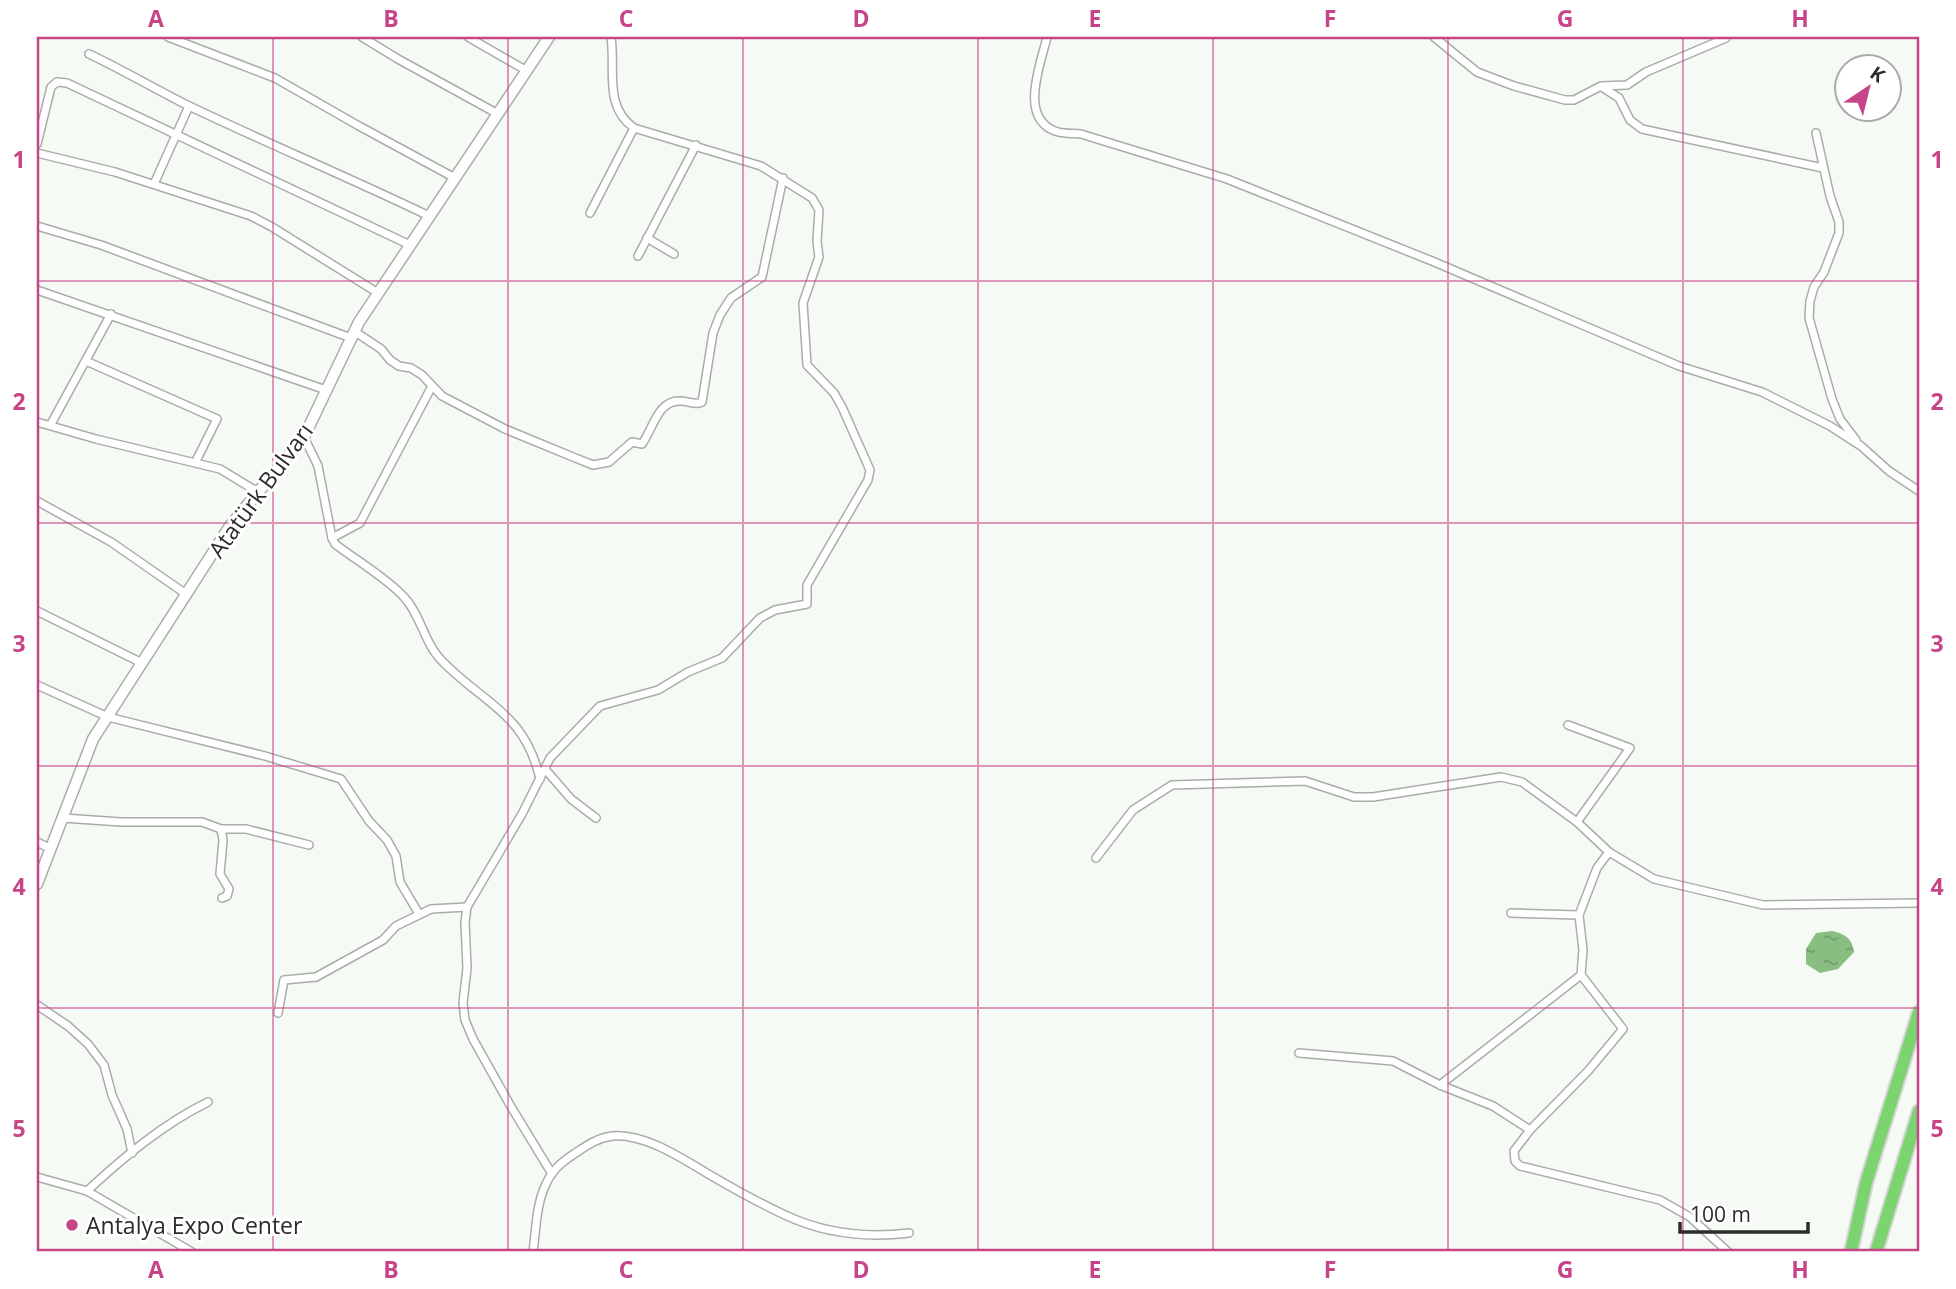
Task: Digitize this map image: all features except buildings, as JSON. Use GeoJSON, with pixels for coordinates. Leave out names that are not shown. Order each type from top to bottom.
{"type":"FeatureCollection","features":[{"type":"Feature","properties":{"kind":"highway"},"geometry":{"type":"LineString","coordinates":[[1851,1252],[1866,1184],[1919,1012]]}},
{"type":"Feature","properties":{"kind":"highway"},"geometry":{"type":"LineString","coordinates":[[1876,1252],[1919,1111]]}},
{"type":"Feature","properties":{"kind":"street"},"geometry":{"type":"LineString","coordinates":[[168,37],[275,79],[455,178]]}},
{"type":"Feature","properties":{"kind":"street"},"geometry":{"type":"LineString","coordinates":[[362,37],[498,114]]}},
{"type":"Feature","properties":{"kind":"street"},"geometry":{"type":"LineString","coordinates":[[468,37],[527,71]]}},
{"type":"Feature","properties":{"kind":"street","name":"Atatürk Bulvarı"},"geometry":{"type":"LineString","coordinates":[[37,884],[93,739],[230,526],[304,437],[353,335],[378,293],[550,37]]}},
{"type":"Feature","properties":{"kind":"street"},"geometry":{"type":"LineString","coordinates":[[552,1174],[510,1105],[465,1020],[463,1003],[467,968],[467,907],[522,814],[550,758],[600,706],[658,690],[688,672],[722,658],[760,618],[775,610],[807,604],[807,584],[868,480],[870,470],[834,393],[807,365],[803,303],[819,257],[819,210],[812,198],[761,166],[634,128],[623,120],[612,89],[611,37]]}},
{"type":"Feature","properties":{"kind":"street"},"geometry":{"type":"LineString","coordinates":[[1047,37],[1034,87],[1034,98],[1042,120],[1057,132],[1081,134],[1227,179],[1432,261],[1679,366],[1762,392],[1830,426],[1861,446],[1889,471],[1919,491]]}},
{"type":"Feature","properties":{"kind":"street"},"geometry":{"type":"LineString","coordinates":[[1434,37],[1477,72],[1552,98],[1574,100],[1601,86],[1628,85],[1646,72],[1726,38]]}},
{"type":"Feature","properties":{"kind":"street"},"geometry":{"type":"LineString","coordinates":[[89,54],[189,106],[356,180],[429,216]]}},
{"type":"Feature","properties":{"kind":"street"},"geometry":{"type":"LineString","coordinates":[[37,144],[51,87],[57,82],[67,83],[410,245]]}},
{"type":"Feature","properties":{"kind":"street"},"geometry":{"type":"LineString","coordinates":[[1601,86],[1619,98],[1630,120],[1642,129],[1824,168]]}},
{"type":"Feature","properties":{"kind":"street"},"geometry":{"type":"LineString","coordinates":[[154,184],[189,106]]}},
{"type":"Feature","properties":{"kind":"street"},"geometry":{"type":"LineString","coordinates":[[590,213],[634,128]]}},
{"type":"Feature","properties":{"kind":"street"},"geometry":{"type":"LineString","coordinates":[[1816,133],[1830,196],[1839,222],[1839,233],[1824,272],[1814,287],[1810,301],[1810,318],[1832,399],[1840,419],[1861,446]]}},
{"type":"Feature","properties":{"kind":"street"},"geometry":{"type":"LineString","coordinates":[[638,256],[696,145]]}},
{"type":"Feature","properties":{"kind":"street"},"geometry":{"type":"LineString","coordinates":[[37,153],[154,184],[251,216],[272,226],[378,293]]}},
{"type":"Feature","properties":{"kind":"street"},"geometry":{"type":"LineString","coordinates":[[37,226],[100,245],[353,335],[381,349],[399,366],[411,368],[422,375],[442,396],[505,429],[593,465],[609,462],[632,442],[642,444],[661,410],[669,402],[680,401],[697,405],[702,402],[713,333],[731,298],[762,277],[783,178]]}},
{"type":"Feature","properties":{"kind":"street"},"geometry":{"type":"LineString","coordinates":[[647,238],[674,254]]}},
{"type":"Feature","properties":{"kind":"street"},"geometry":{"type":"LineString","coordinates":[[37,290],[326,390]]}},
{"type":"Feature","properties":{"kind":"street"},"geometry":{"type":"LineString","coordinates":[[51,424],[111,314]]}},
{"type":"Feature","properties":{"kind":"street"},"geometry":{"type":"LineString","coordinates":[[86,361],[217,419],[196,461]]}},
{"type":"Feature","properties":{"kind":"street"},"geometry":{"type":"LineString","coordinates":[[332,538],[360,523],[432,386]]}},
{"type":"Feature","properties":{"kind":"street"},"geometry":{"type":"LineString","coordinates":[[37,422],[96,439],[220,468],[258,492]]}},
{"type":"Feature","properties":{"kind":"street"},"geometry":{"type":"LineString","coordinates":[[304,437],[318,466],[335,544],[405,598],[441,660],[517,725],[534,755],[540,779]]}},
{"type":"Feature","properties":{"kind":"street"},"geometry":{"type":"LineString","coordinates":[[37,501],[111,542],[187,594]]}},
{"type":"Feature","properties":{"kind":"street"},"geometry":{"type":"LineString","coordinates":[[37,611],[142,663]]}},
{"type":"Feature","properties":{"kind":"street"},"geometry":{"type":"LineString","coordinates":[[37,685],[108,717],[265,756],[341,779],[369,821],[387,839],[396,856],[400,882],[419,914]]}},
{"type":"Feature","properties":{"kind":"street"},"geometry":{"type":"LineString","coordinates":[[1568,725],[1630,748],[1577,822]]}},
{"type":"Feature","properties":{"kind":"street"},"geometry":{"type":"LineString","coordinates":[[545,769],[571,799],[596,818]]}},
{"type":"Feature","properties":{"kind":"street"},"geometry":{"type":"LineString","coordinates":[[1096,858],[1133,810],[1172,785],[1305,781],[1354,797],[1373,797],[1501,777],[1522,782],[1577,822],[1609,852],[1654,879],[1763,905],[1919,903]]}},
{"type":"Feature","properties":{"kind":"street"},"geometry":{"type":"LineString","coordinates":[[63,818],[121,822],[186,820],[221,829],[246,829],[309,845]]}},
{"type":"Feature","properties":{"kind":"street"},"geometry":{"type":"LineString","coordinates":[[221,829],[223,840],[220,874],[229,889],[222,898]]}},
{"type":"Feature","properties":{"kind":"street"},"geometry":{"type":"LineString","coordinates":[[37,842],[51,849]]}},
{"type":"Feature","properties":{"kind":"street"},"geometry":{"type":"LineString","coordinates":[[1609,852],[1586,892],[1579,915],[1583,950],[1581,975],[1623,1029],[1531,1130],[1514,1151],[1515,1161],[1520,1166],[1660,1200],[1690,1217],[1728,1252]]}},
{"type":"Feature","properties":{"kind":"street"},"geometry":{"type":"LineString","coordinates":[[278,1013],[284,980],[316,977],[383,940],[396,926],[431,909],[467,907]]}},
{"type":"Feature","properties":{"kind":"street"},"geometry":{"type":"LineString","coordinates":[[1511,913],[1579,915]]}},
{"type":"Feature","properties":{"kind":"street"},"geometry":{"type":"LineString","coordinates":[[1440,1085],[1581,975]]}},
{"type":"Feature","properties":{"kind":"street"},"geometry":{"type":"LineString","coordinates":[[37,1004],[88,1044],[104,1065],[112,1095],[127,1129],[132,1153]]}},
{"type":"Feature","properties":{"kind":"street"},"geometry":{"type":"LineString","coordinates":[[1299,1053],[1393,1061],[1440,1085],[1493,1106],[1531,1130]]}},
{"type":"Feature","properties":{"kind":"street"},"geometry":{"type":"LineString","coordinates":[[88,1191],[172,1122],[208,1101]]}},
{"type":"Feature","properties":{"kind":"street"},"geometry":{"type":"LineString","coordinates":[[533,1252],[542,1195],[558,1165],[590,1142],[614,1136],[645,1142],[680,1156],[749,1197],[786,1216],[815,1226],[875,1237],[909,1233]]}},
{"type":"Feature","properties":{"kind":"street"},"geometry":{"type":"LineString","coordinates":[[37,1177],[88,1191],[192,1252]]}},
{"type":"Feature","properties":{"kind":"water"},"geometry":{"type":"Polygon","coordinates":[[[1832,931],[1847,937],[1854,952],[1838,969],[1820,973],[1806,964],[1806,949],[1816,933],[1832,931]]]}},
{"type":"Feature","properties":{"kind":"place","name":"Antalya Expo Center"},"geometry":{"type":"Point","coordinates":[72,1225]}}]}
